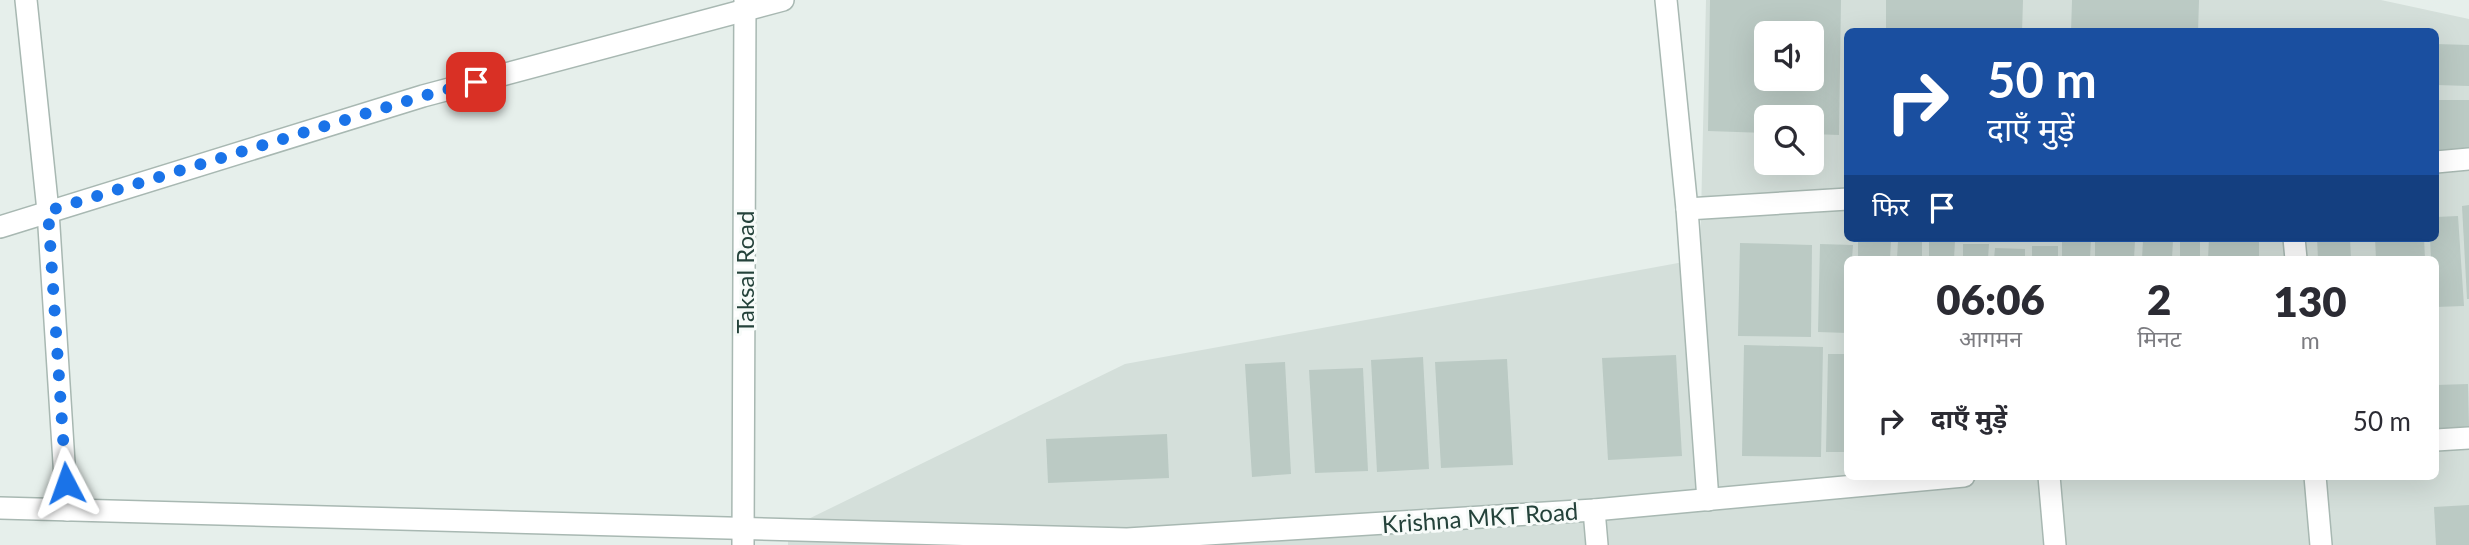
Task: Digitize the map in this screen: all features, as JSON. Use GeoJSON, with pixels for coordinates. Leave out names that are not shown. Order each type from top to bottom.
{"type":"FeatureCollection","features":[{"type":"Feature","properties":{"kind":"street"},"geometry":{"type":"LineString","coordinates":[[26,0],[48,211],[67,510]]}},
{"type":"Feature","properties":{"kind":"street"},"geometry":{"type":"LineString","coordinates":[[0,227],[423,96],[745,6],[783,0]]}},
{"type":"Feature","properties":{"kind":"street"},"geometry":{"type":"LineString","coordinates":[[1666,0],[1687,209],[1708,500]]}},
{"type":"Feature","properties":{"kind":"street","name":"Taksal Road"},"geometry":{"type":"LineString","coordinates":[[743,537],[745,6]]}},
{"type":"Feature","properties":{"kind":"street"},"geometry":{"type":"LineString","coordinates":[[2439,162],[2469,159]]}},
{"type":"Feature","properties":{"kind":"street"},"geometry":{"type":"LineString","coordinates":[[1687,209],[1844,200]]}},
{"type":"Feature","properties":{"kind":"street"},"geometry":{"type":"LineString","coordinates":[[2439,440],[2469,438]]}},
{"type":"Feature","properties":{"kind":"street","name":"Krishna MKT Road"},"geometry":{"type":"LineString","coordinates":[[0,508],[743,537],[1246,539],[1921,480]]}},
{"type":"Feature","properties":{"kind":"street"},"geometry":{"type":"LineString","coordinates":[[2049,480],[2054,545]]}},
{"type":"Feature","properties":{"kind":"street"},"geometry":{"type":"LineString","coordinates":[[2315,480],[2321,545]]}},
{"type":"Feature","properties":{"kind":"street"},"geometry":{"type":"LineString","coordinates":[[1594,510],[1597,545]]}},
{"type":"Feature","properties":{"kind":"shaded area"},"geometry":{"type":"Polygon","coordinates":[[[1706,0],[2381,0],[2469,19],[2469,545],[788,545],[788,529],[1125,364],[1700,259],[1706,0]]]}},
{"type":"Feature","properties":{"kind":"building"},"geometry":{"type":"Polygon","coordinates":[[[1710,0],[1841,0],[1839,135],[1824,134],[1824,105],[1754,105],[1754,133],[1708,131],[1710,0]]]}},
{"type":"Feature","properties":{"kind":"building"},"geometry":{"type":"Polygon","coordinates":[[[1886,0],[2023,0],[2022,28],[1886,28],[1886,0]]]}},
{"type":"Feature","properties":{"kind":"building"},"geometry":{"type":"Polygon","coordinates":[[[2072,0],[2199,0],[2198,28],[2071,28],[2072,0]]]}},
{"type":"Feature","properties":{"kind":"building"},"geometry":{"type":"Polygon","coordinates":[[[2439,44],[2469,45],[2469,86],[2439,85],[2439,44]]]}},
{"type":"Feature","properties":{"kind":"building"},"geometry":{"type":"Polygon","coordinates":[[[2439,100],[2469,100],[2469,155],[2439,155],[2439,100]]]}},
{"type":"Feature","properties":{"kind":"building"},"geometry":{"type":"Polygon","coordinates":[[[2469,205],[2469,299],[2467,299],[2462,206],[2469,205]]]}},
{"type":"Feature","properties":{"kind":"building"},"geometry":{"type":"Polygon","coordinates":[[[2458,216],[2464,306],[2439,307],[2439,256],[2431,256],[2430,242],[2439,242],[2439,217],[2458,216]]]}},
{"type":"Feature","properties":{"kind":"building"},"geometry":{"type":"Polygon","coordinates":[[[1858,242],[1891,242],[1890,256],[1858,256],[1858,242]]]}},
{"type":"Feature","properties":{"kind":"building"},"geometry":{"type":"Polygon","coordinates":[[[1898,242],[1922,242],[1922,256],[1897,256],[1898,242]]]}},
{"type":"Feature","properties":{"kind":"building"},"geometry":{"type":"Polygon","coordinates":[[[1929,242],[1955,242],[1954,256],[1929,256],[1929,242]]]}},
{"type":"Feature","properties":{"kind":"building"},"geometry":{"type":"Polygon","coordinates":[[[2062,242],[2091,242],[2090,256],[2062,256],[2062,242]]]}},
{"type":"Feature","properties":{"kind":"building"},"geometry":{"type":"Polygon","coordinates":[[[2095,242],[2135,242],[2134,256],[2095,256],[2095,242]]]}},
{"type":"Feature","properties":{"kind":"building"},"geometry":{"type":"Polygon","coordinates":[[[2143,242],[2173,242],[2172,256],[2142,256],[2143,242]]]}},
{"type":"Feature","properties":{"kind":"building"},"geometry":{"type":"Polygon","coordinates":[[[2180,242],[2200,242],[2200,256],[2180,256],[2180,242]]]}},
{"type":"Feature","properties":{"kind":"building"},"geometry":{"type":"Polygon","coordinates":[[[2209,242],[2259,242],[2259,256],[2208,256],[2209,242]]]}},
{"type":"Feature","properties":{"kind":"building"},"geometry":{"type":"Polygon","coordinates":[[[2317,242],[2350,242],[2351,256],[2318,256],[2317,242]]]}},
{"type":"Feature","properties":{"kind":"building"},"geometry":{"type":"Polygon","coordinates":[[[2375,242],[2424,242],[2425,256],[2376,256],[2375,242]]]}},
{"type":"Feature","properties":{"kind":"building"},"geometry":{"type":"Polygon","coordinates":[[[1740,243],[1812,245],[1811,337],[1738,336],[1740,243]]]}},
{"type":"Feature","properties":{"kind":"building"},"geometry":{"type":"Polygon","coordinates":[[[1820,244],[1853,245],[1852,256],[1844,256],[1844,333],[1818,332],[1820,244]]]}},
{"type":"Feature","properties":{"kind":"building"},"geometry":{"type":"Polygon","coordinates":[[[1963,244],[1989,244],[1988,256],[1963,256],[1963,244]]]}},
{"type":"Feature","properties":{"kind":"building"},"geometry":{"type":"Polygon","coordinates":[[[2032,246],[2058,246],[2058,256],[2032,256],[2032,246]]]}},
{"type":"Feature","properties":{"kind":"building"},"geometry":{"type":"Polygon","coordinates":[[[1995,248],[2025,249],[2025,256],[1994,256],[1995,248]]]}},
{"type":"Feature","properties":{"kind":"building"},"geometry":{"type":"Polygon","coordinates":[[[1744,345],[1823,347],[1821,457],[1742,456],[1744,345]]]}},
{"type":"Feature","properties":{"kind":"building"},"geometry":{"type":"Polygon","coordinates":[[[1828,354],[1844,354],[1844,452],[1826,452],[1828,354]]]}},
{"type":"Feature","properties":{"kind":"building"},"geometry":{"type":"Polygon","coordinates":[[[1676,355],[1682,456],[1608,460],[1602,358],[1676,355]]]}},
{"type":"Feature","properties":{"kind":"building"},"geometry":{"type":"Polygon","coordinates":[[[1423,357],[1429,469],[1377,472],[1371,360],[1423,357]]]}},
{"type":"Feature","properties":{"kind":"building"},"geometry":{"type":"Polygon","coordinates":[[[1507,359],[1513,465],[1441,468],[1435,362],[1507,359]]]}},
{"type":"Feature","properties":{"kind":"building"},"geometry":{"type":"Polygon","coordinates":[[[1285,362],[1291,474],[1252,477],[1245,364],[1285,362]]]}},
{"type":"Feature","properties":{"kind":"building"},"geometry":{"type":"Polygon","coordinates":[[[1363,368],[1368,471],[1315,473],[1309,370],[1363,368]]]}},
{"type":"Feature","properties":{"kind":"building"},"geometry":{"type":"Polygon","coordinates":[[[2468,384],[2469,429],[2439,431],[2439,385],[2468,384]]]}},
{"type":"Feature","properties":{"kind":"building"},"geometry":{"type":"Polygon","coordinates":[[[1167,434],[1169,478],[1048,483],[1046,439],[1167,434]]]}},
{"type":"Feature","properties":{"kind":"building"},"geometry":{"type":"Polygon","coordinates":[[[2469,505],[2469,545],[2436,545],[2434,507],[2469,505]]]}},
{"type":"Feature","properties":{"kind":"route"},"geometry":{"type":"LineString","coordinates":[[66,483],[48,211],[476,82]]}}]}
